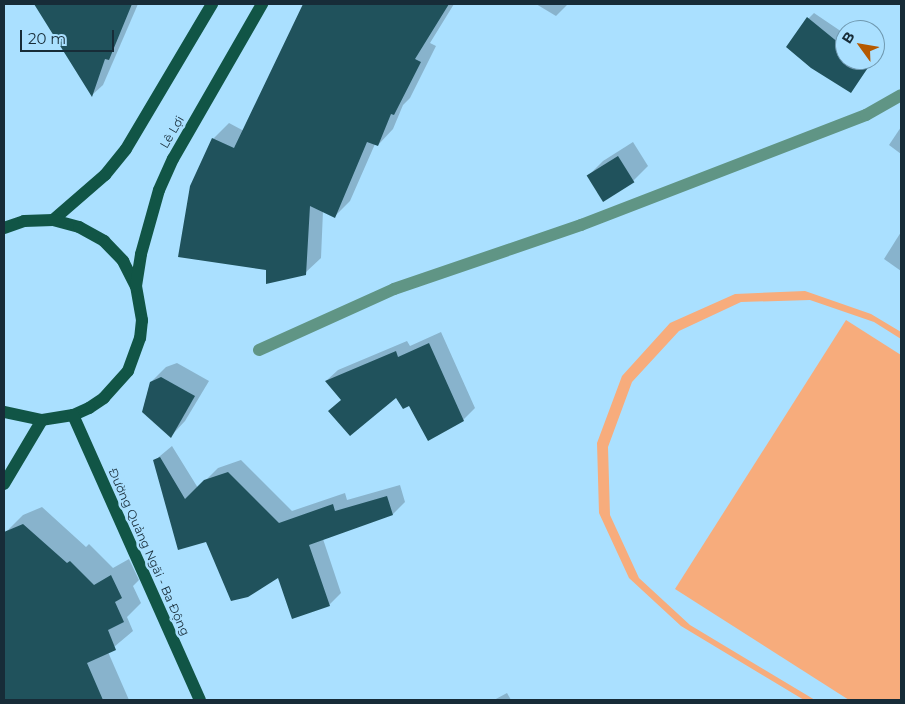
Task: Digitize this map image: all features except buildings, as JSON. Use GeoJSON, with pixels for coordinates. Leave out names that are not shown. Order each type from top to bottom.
{"type":"FeatureCollection","features":[{"type":"Feature","properties":{"kind":"main road"},"geometry":{"type":"LineString","coordinates":[[52,220],[105,175],[126,149],[212,4]]}},
{"type":"Feature","properties":{"kind":"main road","name":"Lê Lợi"},"geometry":{"type":"LineString","coordinates":[[136,286],[148,223],[169,166],[262,4]]}},
{"type":"Feature","properties":{"kind":"main road"},"geometry":{"type":"LineString","coordinates":[[4,228],[24,221],[52,220],[79,227],[104,241],[123,261],[136,286],[142,320],[138,347],[128,371],[104,398],[73,414],[42,420],[4,412]]}},
{"type":"Feature","properties":{"kind":"main road","name":"Đường Quảng Ngãi - Ba Động"},"geometry":{"type":"LineString","coordinates":[[73,414],[200,700]]}},
{"type":"Feature","properties":{"kind":"main road"},"geometry":{"type":"LineString","coordinates":[[4,484],[42,420]]}},
{"type":"Feature","properties":{"kind":"street"},"geometry":{"type":"LineString","coordinates":[[259,350],[394,289],[599,218],[866,116],[901,95]]}},
{"type":"Feature","properties":{"kind":"shaded area"},"geometry":{"type":"Polygon","coordinates":[[[805,291],[871,314],[901,332],[901,339],[874,322],[810,300],[741,302],[679,331],[632,382],[608,447],[610,515],[639,578],[690,625],[815,700],[804,700],[681,626],[629,578],[599,513],[597,443],[622,376],[670,323],[735,294],[805,291]]]}},
{"type":"Feature","properties":{"kind":"shaded area"},"geometry":{"type":"Polygon","coordinates":[[[846,320],[901,355],[901,700],[849,700],[675,589],[846,320]]]}}]}
